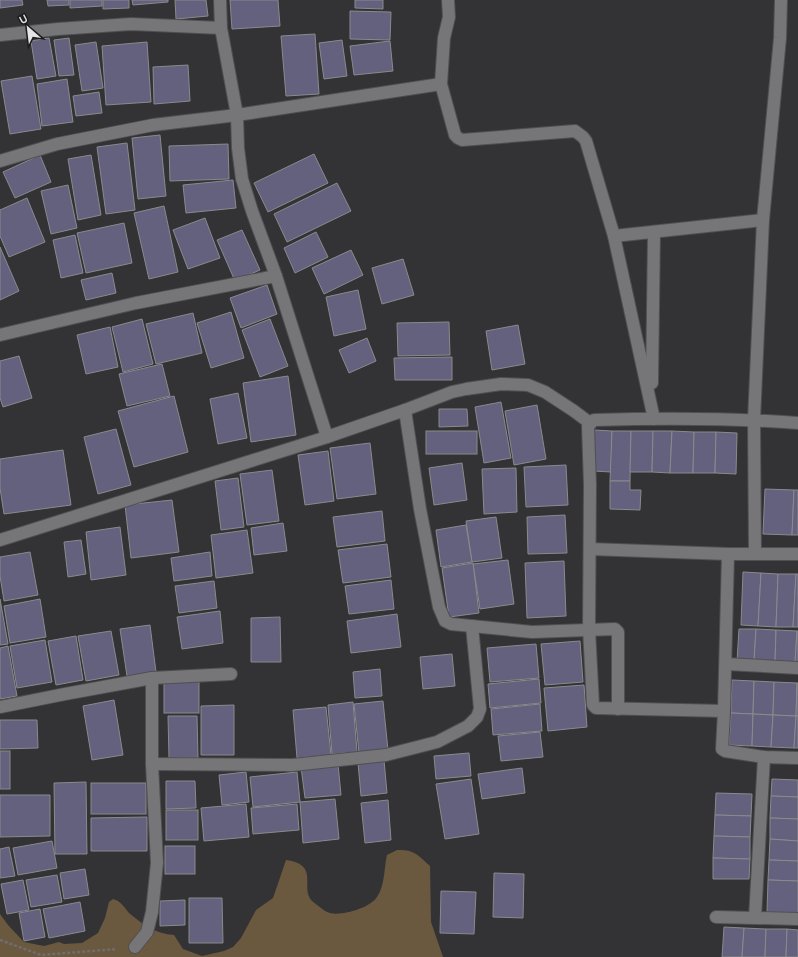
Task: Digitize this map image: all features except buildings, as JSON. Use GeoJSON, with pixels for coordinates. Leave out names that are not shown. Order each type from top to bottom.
{"type":"FeatureCollection","features":[{"type":"Feature","properties":{"kind":"street"},"geometry":{"type":"LineString","coordinates":[[220,0],[221,28],[237,115],[238,148],[242,179],[276,276],[327,437]]}},
{"type":"Feature","properties":{"kind":"street"},"geometry":{"type":"LineString","coordinates":[[448,0],[449,17],[444,38],[441,84],[455,135],[459,139],[575,131],[581,134],[586,141],[614,236],[654,418]]}},
{"type":"Feature","properties":{"kind":"street"},"geometry":{"type":"LineString","coordinates":[[755,553],[754,420],[763,220],[780,38],[781,0]]}},
{"type":"Feature","properties":{"kind":"street"},"geometry":{"type":"LineString","coordinates":[[0,35],[131,24],[221,28]]}},
{"type":"Feature","properties":{"kind":"street"},"geometry":{"type":"LineString","coordinates":[[0,161],[57,144],[145,126],[237,115],[441,84]]}},
{"type":"Feature","properties":{"kind":"street"},"geometry":{"type":"LineString","coordinates":[[614,236],[654,233],[763,220]]}},
{"type":"Feature","properties":{"kind":"street"},"geometry":{"type":"LineString","coordinates":[[652,404],[654,233]]}},
{"type":"Feature","properties":{"kind":"street"},"geometry":{"type":"LineString","coordinates":[[0,335],[136,303],[276,276]]}},
{"type":"Feature","properties":{"kind":"street"},"geometry":{"type":"LineString","coordinates":[[0,540],[327,437],[452,392],[466,389],[501,384],[528,385],[545,392],[590,423]]}},
{"type":"Feature","properties":{"kind":"street"},"geometry":{"type":"LineString","coordinates":[[405,410],[420,509],[439,607],[445,620],[451,624],[532,632],[615,628],[618,632],[618,709]]}},
{"type":"Feature","properties":{"kind":"street"},"geometry":{"type":"LineString","coordinates":[[724,711],[596,708],[593,705],[589,629],[590,485],[588,426],[594,420],[654,418],[754,420],[798,423]]}},
{"type":"Feature","properties":{"kind":"street"},"geometry":{"type":"LineString","coordinates":[[590,549],[728,554],[798,554]]}},
{"type":"Feature","properties":{"kind":"street"},"geometry":{"type":"LineString","coordinates":[[728,554],[726,664],[722,749],[725,751],[764,757],[798,758]]}},
{"type":"Feature","properties":{"kind":"street"},"geometry":{"type":"LineString","coordinates":[[152,764],[293,765],[386,755],[437,742],[468,726],[477,717],[480,709],[472,626]]}},
{"type":"Feature","properties":{"kind":"street"},"geometry":{"type":"LineString","coordinates":[[726,664],[798,668]]}},
{"type":"Feature","properties":{"kind":"street"},"geometry":{"type":"LineString","coordinates":[[0,707],[152,678],[231,674]]}},
{"type":"Feature","properties":{"kind":"street"},"geometry":{"type":"LineString","coordinates":[[135,947],[147,932],[152,912],[157,863],[152,764],[152,678]]}},
{"type":"Feature","properties":{"kind":"street"},"geometry":{"type":"LineString","coordinates":[[755,918],[764,757]]}},
{"type":"Feature","properties":{"kind":"street"},"geometry":{"type":"LineString","coordinates":[[716,917],[798,919]]}},
{"type":"Feature","properties":{"kind":"path"},"geometry":{"type":"LineString","coordinates":[[0,940],[41,956],[135,947]]}},
{"type":"Feature","properties":{"kind":"shaded area"},"geometry":{"type":"Polygon","coordinates":[[[397,850],[412,852],[430,866],[431,922],[443,957],[0,957],[0,914],[24,942],[44,946],[59,942],[64,944],[82,943],[98,933],[105,918],[109,902],[113,899],[124,906],[129,913],[145,925],[161,933],[174,935],[183,949],[202,956],[224,951],[233,947],[241,938],[256,910],[273,898],[286,860],[297,863],[306,871],[307,889],[312,901],[323,910],[335,914],[362,908],[377,897],[382,887],[387,855],[397,850]]]}}]}
